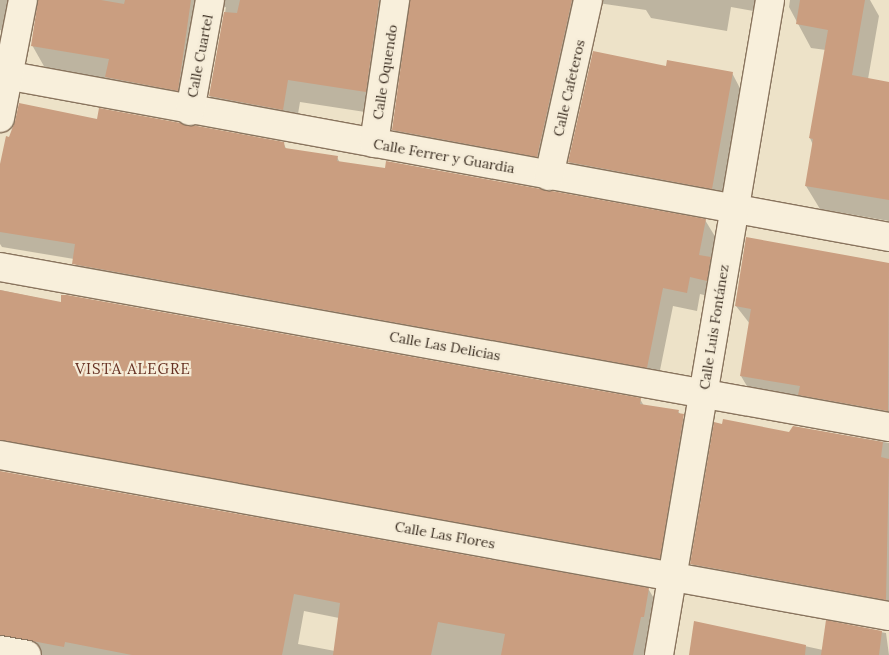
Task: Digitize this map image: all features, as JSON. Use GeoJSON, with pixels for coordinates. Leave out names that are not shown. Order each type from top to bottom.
{"type":"FeatureCollection","features":[{"type":"Feature","properties":{"kind":"street"},"geometry":{"type":"LineString","coordinates":[[0,118],[4,75],[23,0]]}},
{"type":"Feature","properties":{"kind":"street","name":"Calle Cuartel"},"geometry":{"type":"LineString","coordinates":[[190,111],[210,0]]}},
{"type":"Feature","properties":{"kind":"street","name":"Calle Oquendo"},"geometry":{"type":"LineString","coordinates":[[374,143],[396,0]]}},
{"type":"Feature","properties":{"kind":"street","name":"Calle Cafeteros"},"geometry":{"type":"LineString","coordinates":[[549,176],[588,0]]}},
{"type":"Feature","properties":{"kind":"street","name":"Calle Luis Fontánez"},"geometry":{"type":"LineString","coordinates":[[659,655],[770,0]]}},
{"type":"Feature","properties":{"kind":"street","name":"Calle Ferrer y Guardia"},"geometry":{"type":"LineString","coordinates":[[4,75],[190,111],[889,237]]}},
{"type":"Feature","properties":{"kind":"street","name":"Calle Las Delicias"},"geometry":{"type":"LineString","coordinates":[[0,267],[889,427]]}},
{"type":"Feature","properties":{"kind":"street","name":"Calle Las Flores"},"geometry":{"type":"LineString","coordinates":[[0,455],[889,616]]}},
{"type":"Feature","properties":{"kind":"street"},"geometry":{"type":"LineString","coordinates":[[0,650],[27,655]]}},
{"type":"Feature","properties":{"kind":"building"},"geometry":{"type":"Polygon","coordinates":[[[38,0],[101,0],[124,4],[125,0],[191,0],[178,91],[105,77],[109,59],[31,46],[38,0]]]}},
{"type":"Feature","properties":{"kind":"building"},"geometry":{"type":"Polygon","coordinates":[[[240,0],[379,0],[366,92],[288,80],[283,110],[209,96],[224,12],[237,13],[240,0]]]}},
{"type":"Feature","properties":{"kind":"building"},"geometry":{"type":"Polygon","coordinates":[[[410,0],[572,0],[537,157],[392,130],[410,0]]]}},
{"type":"Feature","properties":{"kind":"building"},"geometry":{"type":"Polygon","coordinates":[[[800,0],[865,0],[852,75],[889,82],[889,200],[805,186],[813,139],[809,138],[828,30],[796,24],[800,0]]]}},
{"type":"Feature","properties":{"kind":"building"},"geometry":{"type":"Polygon","coordinates":[[[593,51],[666,66],[667,60],[733,72],[712,189],[568,162],[593,51]]]}},
{"type":"Feature","properties":{"kind":"building"},"geometry":{"type":"Polygon","coordinates":[[[19,103],[97,119],[99,108],[284,142],[285,148],[338,156],[337,161],[385,168],[386,161],[706,219],[699,255],[711,257],[707,281],[690,277],[687,293],[663,288],[647,368],[72,264],[75,244],[0,232],[0,164],[6,136],[9,137],[19,103]]]}},
{"type":"Feature","properties":{"kind":"building"},"geometry":{"type":"Polygon","coordinates":[[[746,237],[889,263],[888,411],[798,395],[800,386],[740,376],[751,309],[735,306],[746,237]]]}},
{"type":"Feature","properties":{"kind":"building"},"geometry":{"type":"Polygon","coordinates":[[[0,290],[61,302],[61,295],[67,295],[641,398],[640,404],[679,410],[678,413],[684,414],[660,559],[0,440],[0,290]]]}},
{"type":"Feature","properties":{"kind":"building"},"geometry":{"type":"Polygon","coordinates":[[[723,419],[789,432],[793,426],[883,442],[881,457],[889,459],[886,600],[690,564],[714,422],[722,424],[723,419]]]}},
{"type":"Feature","properties":{"kind":"building"},"geometry":{"type":"Polygon","coordinates":[[[0,471],[649,588],[644,617],[641,617],[633,655],[501,655],[505,634],[438,622],[431,655],[333,655],[340,603],[294,594],[282,655],[132,655],[65,642],[64,647],[0,635],[0,471]]]}},
{"type":"Feature","properties":{"kind":"building"},"geometry":{"type":"Polygon","coordinates":[[[826,620],[882,631],[879,655],[821,655],[826,620]]]}},
{"type":"Feature","properties":{"kind":"building"},"geometry":{"type":"Polygon","coordinates":[[[694,621],[806,645],[805,655],[689,655],[694,621]]]}},
{"type":"Feature","properties":{"kind":"district","name":"VISTA ALEGRE"},"geometry":{"type":"Point","coordinates":[133,369]}}]}
